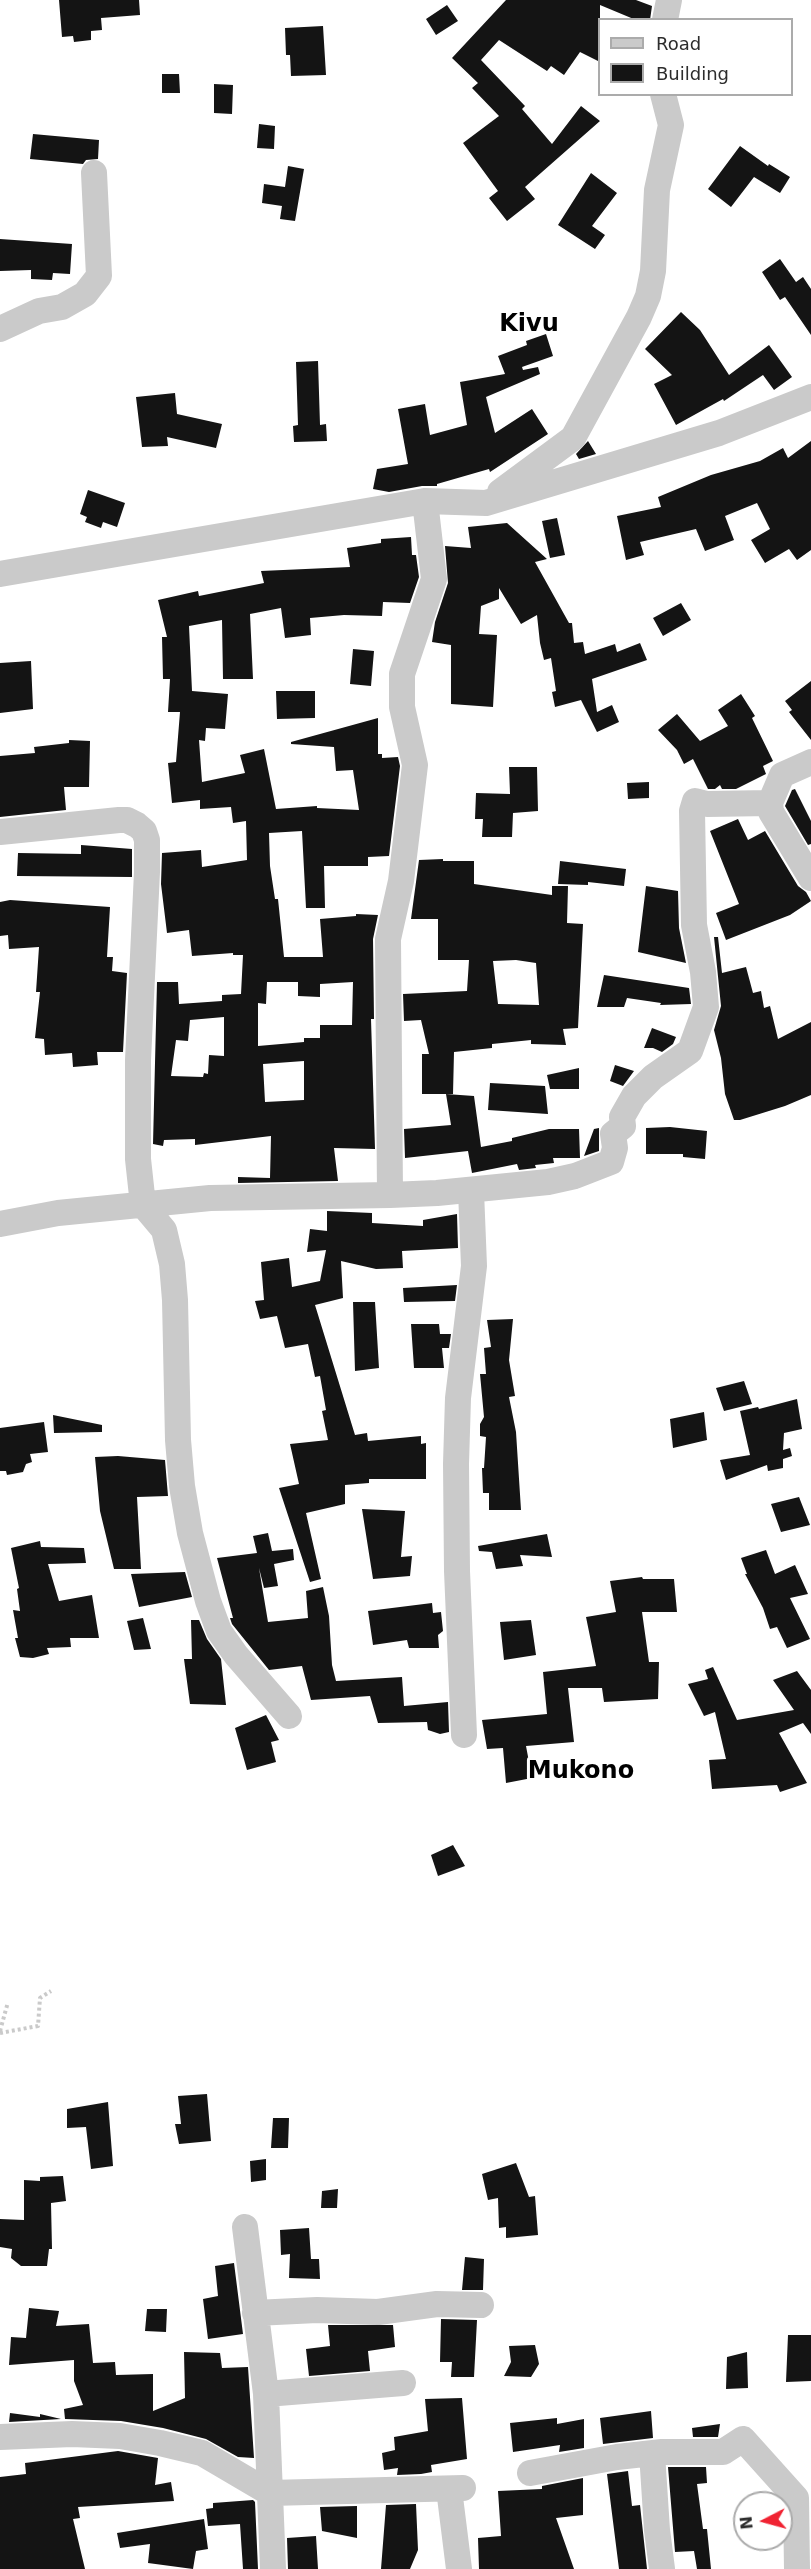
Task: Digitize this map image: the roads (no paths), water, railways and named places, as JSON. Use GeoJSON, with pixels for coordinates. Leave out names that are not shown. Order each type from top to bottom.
{"type":"FeatureCollection","features":[{"type":"Feature","properties":{"kind":"street"},"geometry":{"type":"LineString","coordinates":[[665,18],[669,0]]}},
{"type":"Feature","properties":{"kind":"street"},"geometry":{"type":"LineString","coordinates":[[486,503],[573,438],[639,317],[648,296],[653,271],[657,190],[671,125],[664,96]]}},
{"type":"Feature","properties":{"kind":"street"},"geometry":{"type":"LineString","coordinates":[[0,329],[39,311],[62,307],[85,294],[99,276],[94,173]]}},
{"type":"Feature","properties":{"kind":"street"},"geometry":{"type":"LineString","coordinates":[[0,574],[425,501],[486,503],[719,433],[811,398]]}},
{"type":"Feature","properties":{"kind":"street"},"geometry":{"type":"LineString","coordinates":[[390,1195],[388,939],[401,881],[415,765],[402,707],[402,674],[434,579],[425,501]]}},
{"type":"Feature","properties":{"kind":"street"},"geometry":{"type":"LineString","coordinates":[[811,762],[782,775],[770,802],[771,812],[811,878]]}},
{"type":"Feature","properties":{"kind":"street"},"geometry":{"type":"LineString","coordinates":[[0,1224],[58,1213],[210,1198],[390,1195],[471,1191],[548,1182],[575,1176],[611,1162],[615,1148],[613,1134],[622,1126],[622,1117],[634,1096],[653,1077],[690,1051],[706,1007],[703,972],[694,925],[693,806],[695,801],[707,804],[770,802]]}},
{"type":"Feature","properties":{"kind":"street"},"geometry":{"type":"LineString","coordinates":[[0,832],[128,820],[144,831],[147,840],[138,1071],[138,1159],[143,1205],[164,1230],[172,1264],[176,1299],[178,1440],[182,1486],[190,1533],[208,1601],[219,1631],[236,1656],[289,1716]]}},
{"type":"Feature","properties":{"kind":"street"},"geometry":{"type":"LineString","coordinates":[[464,1735],[457,1571],[456,1464],[458,1398],[474,1266],[471,1191]]}},
{"type":"Feature","properties":{"kind":"street"},"geometry":{"type":"LineString","coordinates":[[245,2227],[266,2394],[273,2569]]}},
{"type":"Feature","properties":{"kind":"street"},"geometry":{"type":"LineString","coordinates":[[255,2313],[317,2310],[378,2312],[437,2304],[481,2305]]}},
{"type":"Feature","properties":{"kind":"street"},"geometry":{"type":"LineString","coordinates":[[266,2394],[403,2383]]}},
{"type":"Feature","properties":{"kind":"street"},"geometry":{"type":"LineString","coordinates":[[0,2437],[72,2434],[120,2436],[160,2443],[202,2453],[270,2493],[456,2489],[459,2569]]}},
{"type":"Feature","properties":{"kind":"street"},"geometry":{"type":"LineString","coordinates":[[530,2473],[652,2453],[723,2452],[742,2439],[796,2498],[797,2569]]}},
{"type":"Feature","properties":{"kind":"street"},"geometry":{"type":"LineString","coordinates":[[652,2453],[662,2569]]}},
{"type":"Feature","properties":{"kind":"district","name":"Kivu"},"geometry":{"type":"Point","coordinates":[529,325]}},
{"type":"Feature","properties":{"kind":"district","name":"Mukono"},"geometry":{"type":"Point","coordinates":[581,1772]}}]}
